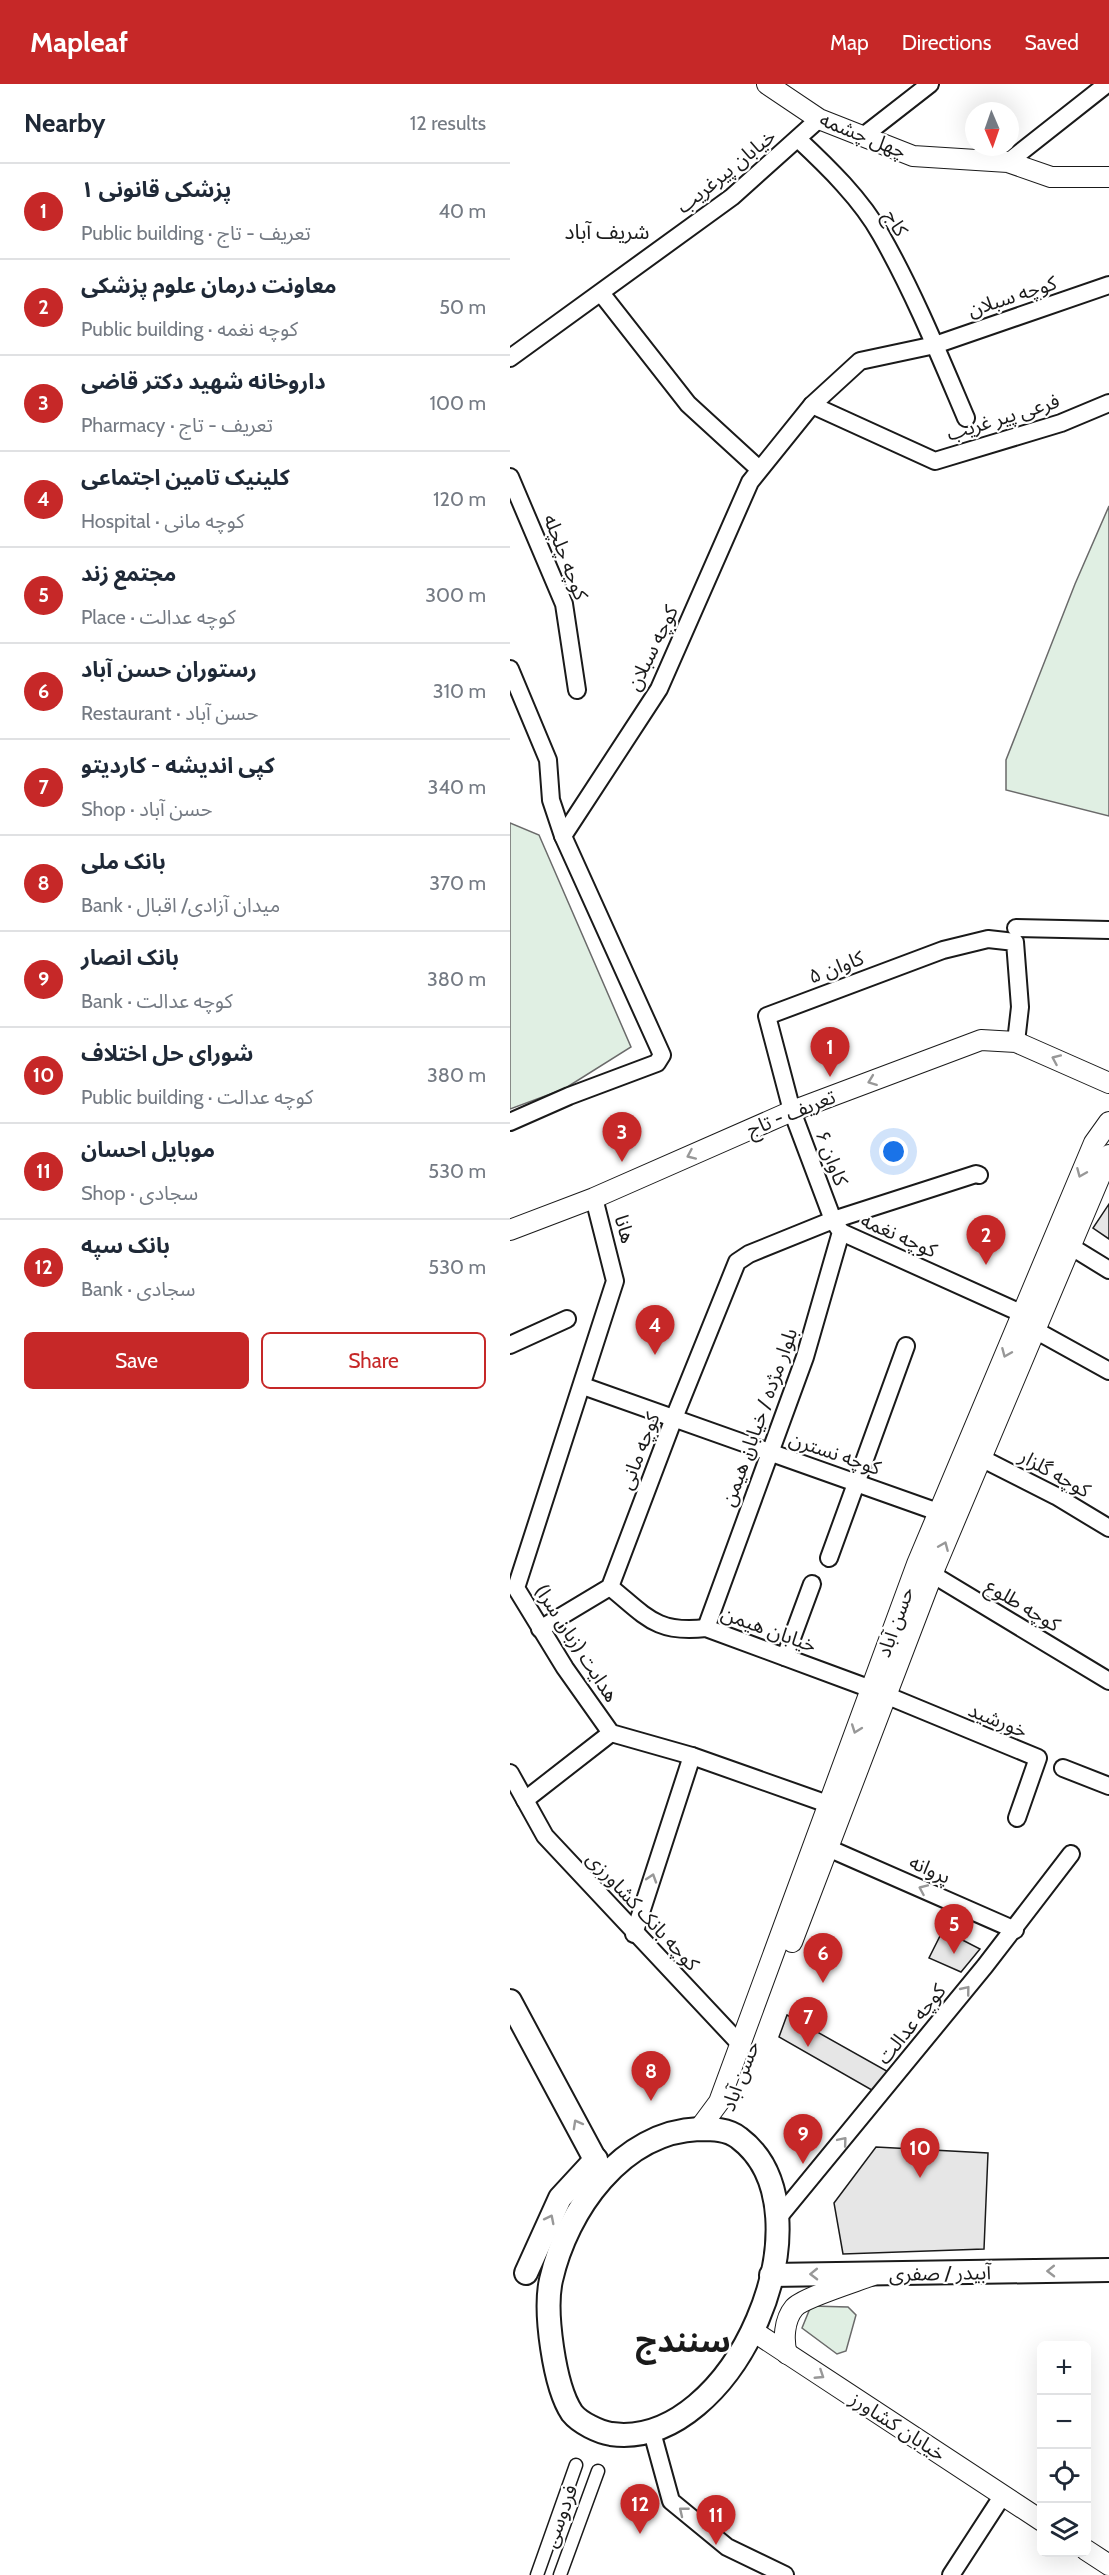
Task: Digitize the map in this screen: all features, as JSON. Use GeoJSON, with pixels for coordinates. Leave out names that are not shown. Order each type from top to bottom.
{"type":"FeatureCollection","features":[{"type":"Feature","properties":{"kind":"main road"},"geometry":{"type":"LineString","coordinates":[[510,2001],[600,2168]]}},
{"type":"Feature","properties":{"kind":"main road"},"geometry":{"type":"LineString","coordinates":[[550,2283],[518,2271],[560,2198],[600,2168],[654,2138],[679,2130],[709,2129],[738,2137],[765,2169],[778,2218],[771,2275],[764,2306],[753,2331],[717,2387],[674,2422],[652,2432],[611,2434],[590,2427],[573,2414],[555,2371],[550,2283],[559,2252],[600,2168]]}},
{"type":"Feature","properties":{"kind":"main road","name":"آبیدر / صفری"},"geometry":{"type":"LineString","coordinates":[[771,2275],[1109,2271]]}},
{"type":"Feature","properties":{"kind":"street","name":"چهل چشمه"},"geometry":{"type":"LineString","coordinates":[[767,84],[819,119],[913,156],[1008,162],[1051,177],[1109,177]]}},
{"type":"Feature","properties":{"kind":"street"},"geometry":{"type":"LineString","coordinates":[[862,137],[930,84]]}},
{"type":"Feature","properties":{"kind":"street"},"geometry":{"type":"LineString","coordinates":[[1008,162],[1107,84]]}},
{"type":"Feature","properties":{"kind":"street","name":"خیابان پیرغریب"},"geometry":{"type":"LineString","coordinates":[[510,358],[732,197],[819,119]]}},
{"type":"Feature","properties":{"kind":"street","name":"کاج"},"geometry":{"type":"LineString","coordinates":[[798,139],[828,166],[880,234],[935,345],[966,418]]}},
{"type":"Feature","properties":{"kind":"street","name":"کوچه سبلان"},"geometry":{"type":"LineString","coordinates":[[562,836],[659,689],[750,482],[812,405],[860,361],[935,345],[1109,285]]}},
{"type":"Feature","properties":{"kind":"street"},"geometry":{"type":"LineString","coordinates":[[601,292],[688,404],[759,469]]}},
{"type":"Feature","properties":{"kind":"street","name":"فرعی پیر غریب"},"geometry":{"type":"LineString","coordinates":[[812,405],[935,461],[1061,423],[1109,403]]}},
{"type":"Feature","properties":{"kind":"street","name":"کوچه چلچله"},"geometry":{"type":"LineString","coordinates":[[510,477],[564,604],[577,690]]}},
{"type":"Feature","properties":{"kind":"street"},"geometry":{"type":"LineString","coordinates":[[510,669],[548,760],[551,800],[562,836],[662,1054],[657,1063],[569,1096],[510,1122]]}},
{"type":"Feature","properties":{"kind":"street"},"geometry":{"type":"LineString","coordinates":[[1016,1042],[1020,1007],[1016,935],[1109,930]]}},
{"type":"Feature","properties":{"kind":"street","name":"کاوان ۵"},"geometry":{"type":"LineString","coordinates":[[792,1111],[767,1016],[943,950],[1016,935]]}},
{"type":"Feature","properties":{"kind":"street","name":"تعریف - تاج"},"geometry":{"type":"LineString","coordinates":[[510,1230],[594,1198],[792,1111],[981,1040],[1016,1042],[1109,1083]]}},
{"type":"Feature","properties":{"kind":"street","name":"کاوان ۶"},"geometry":{"type":"LineString","coordinates":[[792,1111],[837,1226]]}},
{"type":"Feature","properties":{"kind":"street","name":"حسن آباد"},"geometry":{"type":"LineString","coordinates":[[709,2129],[740,2044],[835,1807],[924,1570],[981,1458],[1032,1322],[1094,1143],[1109,1122]]}},
{"type":"Feature","properties":{"kind":"street","name":"حسن آباد"},"geometry":{"type":"LineString","coordinates":[[924,1570],[938,1512],[1070,1246],[1109,1155]]}},
{"type":"Feature","properties":{"kind":"street"},"geometry":{"type":"LineString","coordinates":[[837,1226],[976,1174],[979,1175]]}},
{"type":"Feature","properties":{"kind":"street","name":"هانا"},"geometry":{"type":"LineString","coordinates":[[594,1198],[615,1272]]}},
{"type":"Feature","properties":{"kind":"street","name":"کوچه مانی"},"geometry":{"type":"LineString","coordinates":[[610,1587],[674,1418],[737,1262],[743,1257],[837,1226]]}},
{"type":"Feature","properties":{"kind":"street","name":"کوچه نغمه"},"geometry":{"type":"LineString","coordinates":[[837,1226],[1032,1322],[1109,1371]]}},
{"type":"Feature","properties":{"kind":"street","name":"بلوار مژده / خیابان هیمن"},"geometry":{"type":"LineString","coordinates":[[706,1628],[805,1357],[837,1226]]}},
{"type":"Feature","properties":{"kind":"street"},"geometry":{"type":"LineString","coordinates":[[1070,1246],[1109,1270]]}},
{"type":"Feature","properties":{"kind":"street","name":"هدایت (زبان سرا)"},"geometry":{"type":"LineString","coordinates":[[615,1272],[615,1281],[583,1386],[513,1582],[540,1629],[611,1732],[692,1756],[835,1807]]}},
{"type":"Feature","properties":{"kind":"street"},"geometry":{"type":"LineString","coordinates":[[510,1345],[567,1319]]}},
{"type":"Feature","properties":{"kind":"street"},"geometry":{"type":"LineString","coordinates":[[829,1558],[906,1346]]}},
{"type":"Feature","properties":{"kind":"street","name":"کوچه نسترن"},"geometry":{"type":"LineString","coordinates":[[583,1386],[938,1512]]}},
{"type":"Feature","properties":{"kind":"street","name":"کوچه گلزار"},"geometry":{"type":"LineString","coordinates":[[981,1458],[1056,1496],[1109,1528]]}},
{"type":"Feature","properties":{"kind":"street","name":"کوچه طلوع"},"geometry":{"type":"LineString","coordinates":[[924,1570],[1109,1681]]}},
{"type":"Feature","properties":{"kind":"street"},"geometry":{"type":"LineString","coordinates":[[784,1657],[812,1584]]}},
{"type":"Feature","properties":{"kind":"street"},"geometry":{"type":"LineString","coordinates":[[540,1629],[610,1587]]}},
{"type":"Feature","properties":{"kind":"street","name":"خیابان هیمن"},"geometry":{"type":"LineString","coordinates":[[610,1587],[657,1624],[682,1631],[706,1628],[878,1692]]}},
{"type":"Feature","properties":{"kind":"street","name":"خورشید"},"geometry":{"type":"LineString","coordinates":[[878,1692],[1038,1758],[1017,1818]]}},
{"type":"Feature","properties":{"kind":"street"},"geometry":{"type":"LineString","coordinates":[[525,1800],[611,1732]]}},
{"type":"Feature","properties":{"kind":"street"},"geometry":{"type":"LineString","coordinates":[[634,1934],[692,1756]]}},
{"type":"Feature","properties":{"kind":"street"},"geometry":{"type":"LineString","coordinates":[[1063,1768],[1109,1786]]}},
{"type":"Feature","properties":{"kind":"street","name":"کوچه بانک کشاورزی"},"geometry":{"type":"LineString","coordinates":[[510,1773],[545,1836],[634,1934],[740,2044]]}},
{"type":"Feature","properties":{"kind":"street","name":"حسن آباد"},"geometry":{"type":"LineString","coordinates":[[709,2129],[828,1848],[835,1807]]}},
{"type":"Feature","properties":{"kind":"street","name":"پروانه"},"geometry":{"type":"LineString","coordinates":[[828,1848],[1015,1930]]}},
{"type":"Feature","properties":{"kind":"street","name":"کوچه عدالت"},"geometry":{"type":"LineString","coordinates":[[778,2218],[1015,1930],[1071,1854]]}},
{"type":"Feature","properties":{"kind":"street"},"geometry":{"type":"LineString","coordinates":[[788,2354],[784,2342],[788,2319],[794,2307],[878,2273]]}},
{"type":"Feature","properties":{"kind":"street","name":"خیابان کشاورز"},"geometry":{"type":"LineString","coordinates":[[753,2331],[1037,2518]]}},
{"type":"Feature","properties":{"kind":"street"},"geometry":{"type":"LineString","coordinates":[[652,2432],[671,2501],[728,2547],[785,2575]]}},
{"type":"Feature","properties":{"kind":"street","name":"فردوسی"},"geometry":{"type":"LineString","coordinates":[[537,2575],[576,2465]]}},
{"type":"Feature","properties":{"kind":"street","name":"فردوسی"},"geometry":{"type":"LineString","coordinates":[[560,2575],[598,2471]]}},
{"type":"Feature","properties":{"kind":"street"},"geometry":{"type":"LineString","coordinates":[[951,2575],[1003,2495]]}},
{"type":"Feature","properties":{"kind":"street"},"geometry":{"type":"LineString","coordinates":[[1091,2553],[1109,2565]]}},
{"type":"Feature","properties":{"kind":"green space"},"geometry":{"type":"Polygon","coordinates":[[[1109,506],[1109,816],[1006,790],[1006,760],[1075,584],[1109,506]]]}},
{"type":"Feature","properties":{"kind":"green space"},"geometry":{"type":"Polygon","coordinates":[[[510,823],[539,835],[631,1047],[564,1089],[510,1109],[510,823]]]}},
{"type":"Feature","properties":{"kind":"green space"},"geometry":{"type":"Polygon","coordinates":[[[811,2306],[848,2307],[856,2315],[846,2351],[837,2354],[802,2328],[811,2306]]]}},
{"type":"Feature","properties":{"kind":"building"},"geometry":{"type":"Polygon","coordinates":[[[1109,1204],[1109,1239],[1093,1228],[1109,1204]]]}},
{"type":"Feature","properties":{"kind":"building"},"geometry":{"type":"Polygon","coordinates":[[[943,1930],[980,1949],[961,1972],[929,1958],[943,1930]]]}},
{"type":"Feature","properties":{"kind":"building"},"geometry":{"type":"Polygon","coordinates":[[[787,2015],[892,2074],[877,2093],[779,2037],[787,2015]]]}},
{"type":"Feature","properties":{"kind":"building"},"geometry":{"type":"Polygon","coordinates":[[[876,2147],[988,2153],[984,2249],[843,2254],[834,2203],[876,2147]]]}},
{"type":"Feature","properties":{"kind":"place","name":"پزشکی قانونی ۱"},"geometry":{"type":"Point","coordinates":[830,1077]}},
{"type":"Feature","properties":{"kind":"place","name":"داروخانه شهید دکتر قاضی"},"geometry":{"type":"Point","coordinates":[622,1162]}},
{"type":"Feature","properties":{"kind":"place","name":"معاونت درمان علوم پزشکی"},"geometry":{"type":"Point","coordinates":[986,1265]}},
{"type":"Feature","properties":{"kind":"place","name":"کلینیک تامین اجتماعی"},"geometry":{"type":"Point","coordinates":[655,1355]}},
{"type":"Feature","properties":{"kind":"place","name":"مجتمع زند"},"geometry":{"type":"Point","coordinates":[954,1954]}},
{"type":"Feature","properties":{"kind":"place","name":"رستوران حسن آباد"},"geometry":{"type":"Point","coordinates":[823,1983]}},
{"type":"Feature","properties":{"kind":"place","name":"کپی اندیشه - کاردیتو"},"geometry":{"type":"Point","coordinates":[808,2047]}},
{"type":"Feature","properties":{"kind":"place","name":"بانک ملی"},"geometry":{"type":"Point","coordinates":[651,2101]}},
{"type":"Feature","properties":{"kind":"place","name":"بانک انصار"},"geometry":{"type":"Point","coordinates":[803,2164]}},
{"type":"Feature","properties":{"kind":"place","name":"شورای حل اختلاف"},"geometry":{"type":"Point","coordinates":[920,2178]}},
{"type":"Feature","properties":{"kind":"place","name":"بانک سپه"},"geometry":{"type":"Point","coordinates":[640,2534]}},
{"type":"Feature","properties":{"kind":"place","name":"موبایل احسان"},"geometry":{"type":"Point","coordinates":[716,2545]}},
{"type":"Feature","properties":{"kind":"district","name":"شریف آباد"},"geometry":{"type":"Point","coordinates":[607,232]}},
{"type":"Feature","properties":{"kind":"district","name":"سنندج"},"geometry":{"type":"Point","coordinates":[683,2341]}}]}
